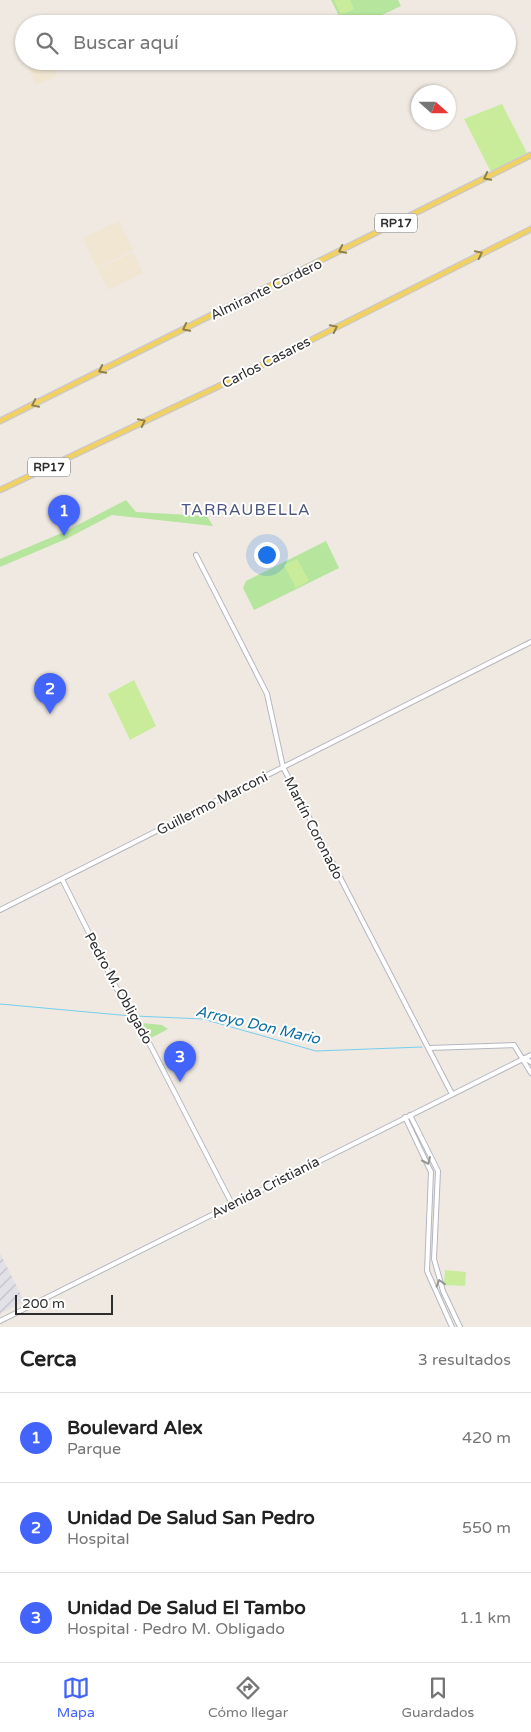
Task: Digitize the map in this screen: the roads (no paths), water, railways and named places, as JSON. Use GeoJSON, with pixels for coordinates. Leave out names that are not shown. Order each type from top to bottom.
{"type":"FeatureCollection","features":[{"type":"Feature","properties":{"kind":"main road","name":"Almirante Cordero"},"geometry":{"type":"LineString","coordinates":[[0,421],[531,155]]}},
{"type":"Feature","properties":{"kind":"main road","name":"Carlos Casares"},"geometry":{"type":"LineString","coordinates":[[0,490],[238,377],[531,229]]}},
{"type":"Feature","properties":{"kind":"street","name":"Martín Coronado"},"geometry":{"type":"LineString","coordinates":[[196,555],[267,694],[283,767],[452,1094]]}},
{"type":"Feature","properties":{"kind":"street","name":"Guillermo Marconi"},"geometry":{"type":"LineString","coordinates":[[0,910],[531,642]]}},
{"type":"Feature","properties":{"kind":"street","name":"Pedro M. Obligado"},"geometry":{"type":"LineString","coordinates":[[62,879],[232,1204]]}},
{"type":"Feature","properties":{"kind":"street"},"geometry":{"type":"LineString","coordinates":[[429,1048],[514,1045],[524,1058],[531,1073]]}},
{"type":"Feature","properties":{"kind":"street","name":"Avenida Cristianía"},"geometry":{"type":"LineString","coordinates":[[0,1321],[531,1055]]}},
{"type":"Feature","properties":{"kind":"street"},"geometry":{"type":"LineString","coordinates":[[524,1058],[531,1062]]}},
{"type":"Feature","properties":{"kind":"street"},"geometry":{"type":"LineString","coordinates":[[410,1115],[438,1171],[434,1259],[443,1291],[460,1327]]}},
{"type":"Feature","properties":{"kind":"street"},"geometry":{"type":"LineString","coordinates":[[405,1118],[432,1172],[427,1271],[452,1327]]}},
{"type":"Feature","properties":{"kind":"waterway","name":"Arroyo Don Mario"},"geometry":{"type":"LineString","coordinates":[[0,1004],[131,1016]]}},
{"type":"Feature","properties":{"kind":"waterway","name":"Arroyo Don Mario"},"geometry":{"type":"LineString","coordinates":[[135,1016],[203,1019],[316,1051],[422,1047]]}},
{"type":"Feature","properties":{"kind":"place","name":"Boulevard Alex"},"geometry":{"type":"Point","coordinates":[64,536]}},
{"type":"Feature","properties":{"kind":"place","name":"Unidad De Salud San Pedro"},"geometry":{"type":"Point","coordinates":[50,714]}},
{"type":"Feature","properties":{"kind":"place","name":"Unidad De Salud El Tambo"},"geometry":{"type":"Point","coordinates":[180,1082]}},
{"type":"Feature","properties":{"kind":"district","name":"TARRAUBELLA"},"geometry":{"type":"Point","coordinates":[246,509]}}]}
